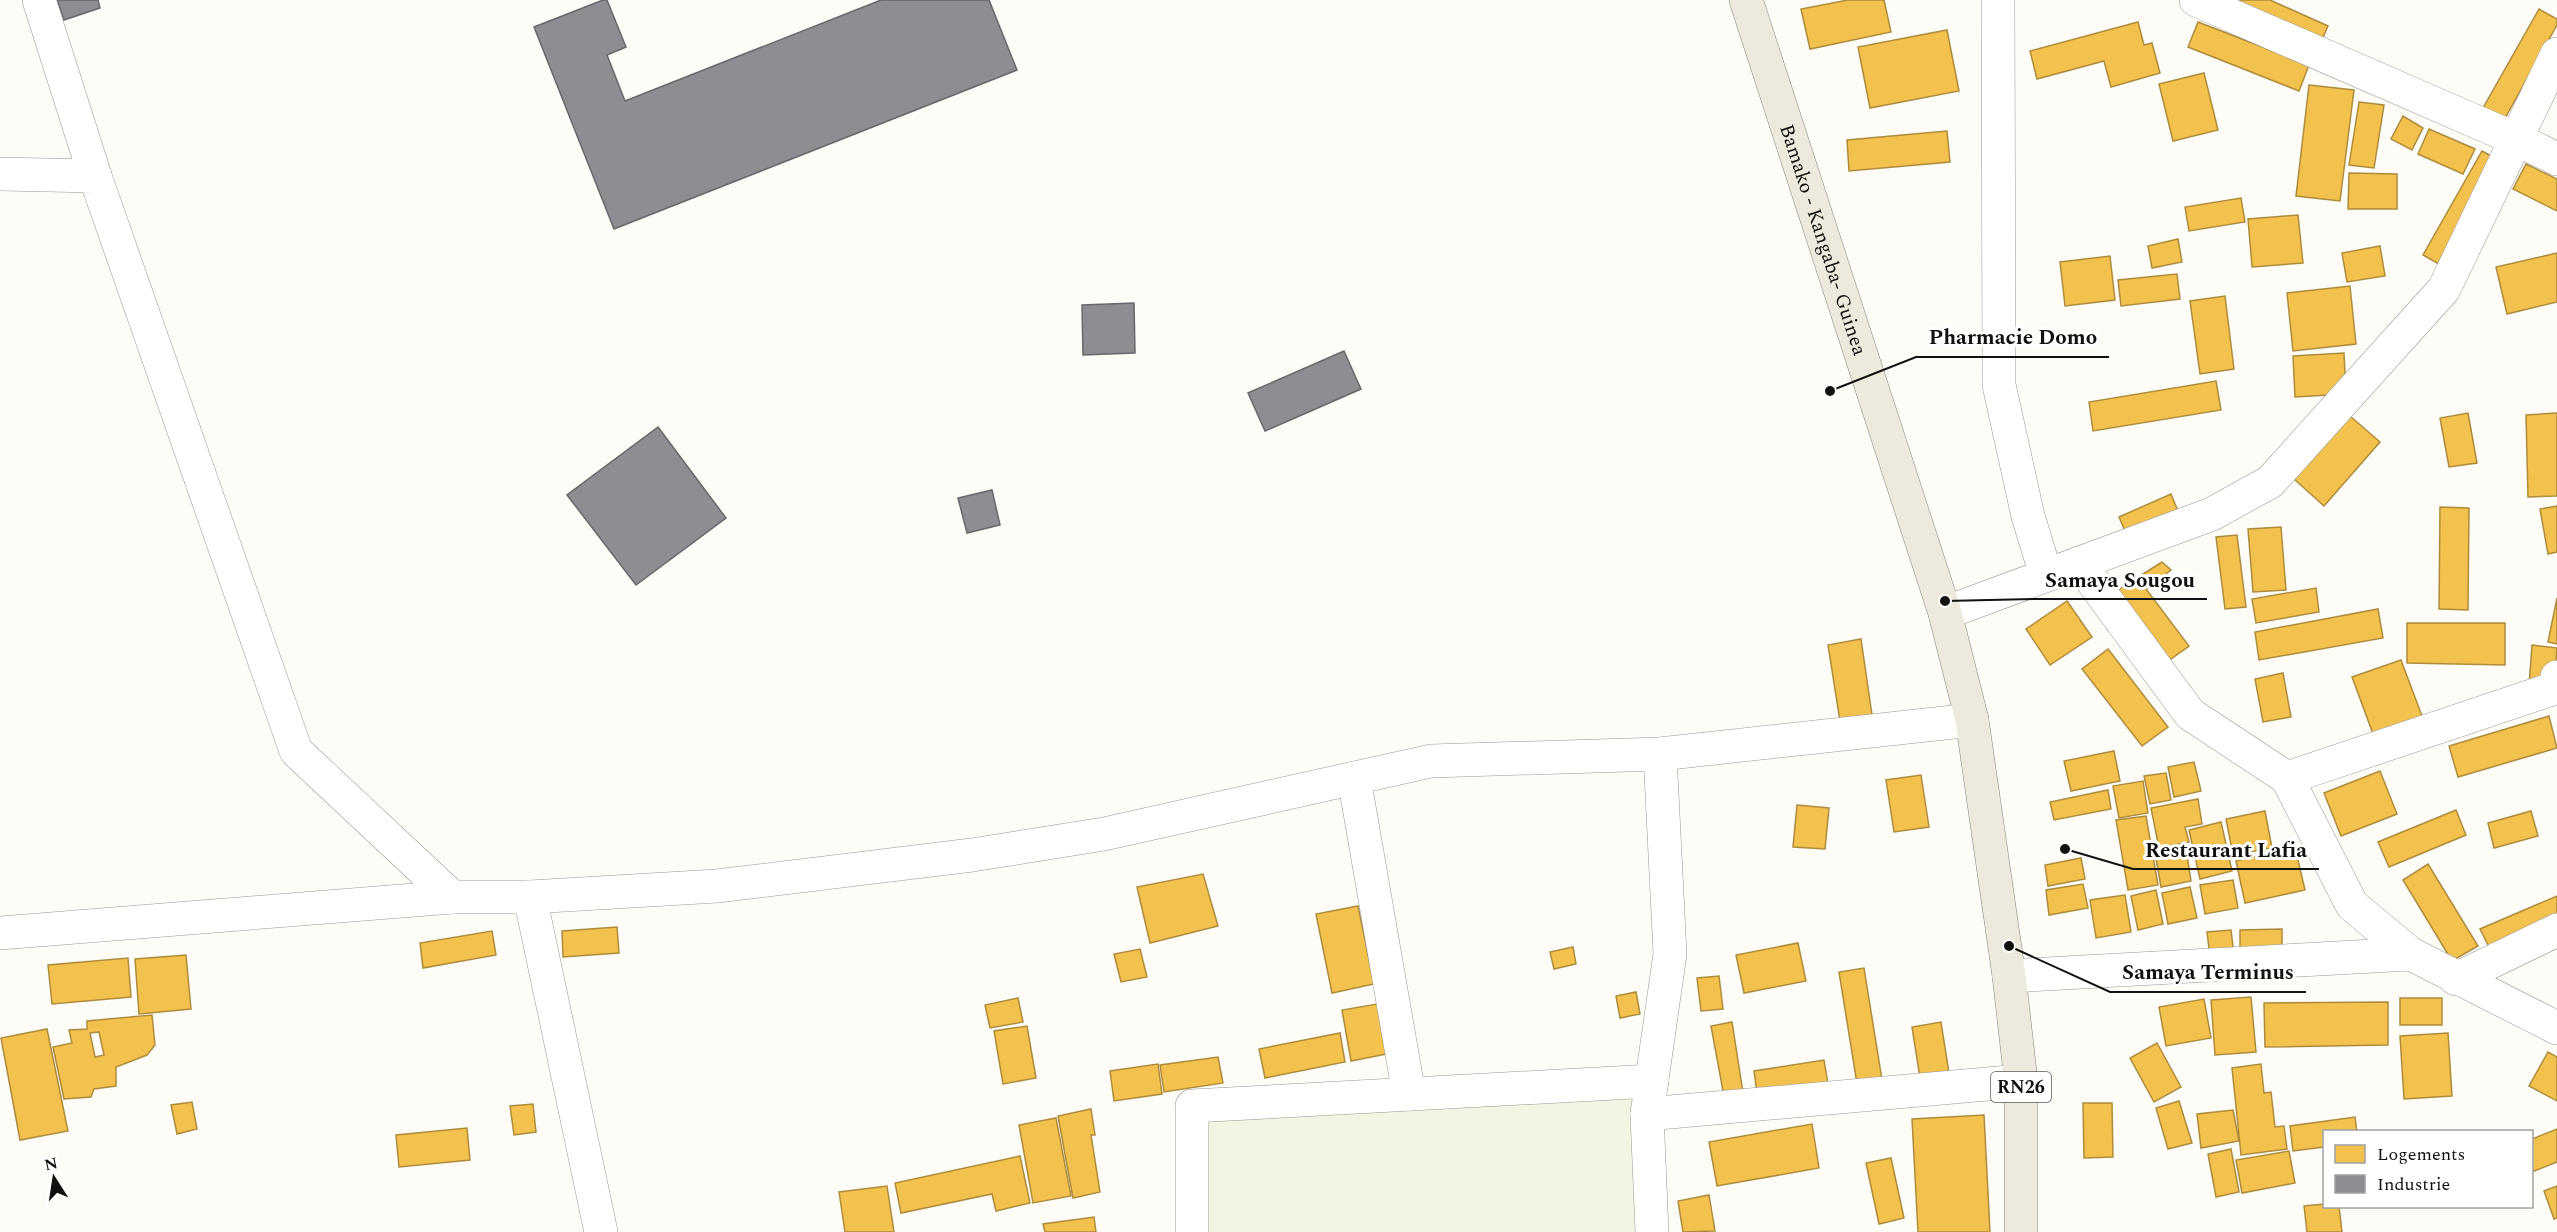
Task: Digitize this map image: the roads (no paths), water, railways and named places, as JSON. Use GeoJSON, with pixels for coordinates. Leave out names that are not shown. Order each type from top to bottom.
{"type":"FeatureCollection","features":[{"type":"Feature","properties":{"kind":"main road","name":"Bamako - Kangaba- Guinea"},"geometry":{"type":"LineString","coordinates":[[1746,0],[1945,613],[1972,720]]}},
{"type":"Feature","properties":{"kind":"main road","name":"RN26"},"geometry":{"type":"LineString","coordinates":[[1972,720],[2009,976],[2021,1081],[2021,1232]]}},
{"type":"Feature","properties":{"kind":"street"},"geometry":{"type":"LineString","coordinates":[[39,0],[95,176],[296,751],[452,897]]}},
{"type":"Feature","properties":{"kind":"street"},"geometry":{"type":"LineString","coordinates":[[1998,0],[1999,385],[2028,516],[2046,575]]}},
{"type":"Feature","properties":{"kind":"street"},"geometry":{"type":"LineString","coordinates":[[2196,0],[2557,159]]}},
{"type":"Feature","properties":{"kind":"street"},"geometry":{"type":"LineString","coordinates":[[1945,613],[2212,514],[2270,482],[2444,290],[2557,54]]}},
{"type":"Feature","properties":{"kind":"street"},"geometry":{"type":"LineString","coordinates":[[0,174],[95,176]]}},
{"type":"Feature","properties":{"kind":"street"},"geometry":{"type":"LineString","coordinates":[[2079,563],[2190,714],[2287,778],[2352,905],[2411,954],[2456,979],[2557,1028]]}},
{"type":"Feature","properties":{"kind":"street"},"geometry":{"type":"LineString","coordinates":[[2287,778],[2555,688],[2557,677]]}},
{"type":"Feature","properties":{"kind":"street"},"geometry":{"type":"LineString","coordinates":[[0,933],[452,897],[530,897],[717,886],[972,855],[1104,834],[1431,761],[1660,754],[1972,720]]}},
{"type":"Feature","properties":{"kind":"street"},"geometry":{"type":"LineString","coordinates":[[1652,1232],[1647,1114],[1670,954],[1660,754]]}},
{"type":"Feature","properties":{"kind":"street"},"geometry":{"type":"LineString","coordinates":[[1354,778],[1409,1094]]}},
{"type":"Feature","properties":{"kind":"street"},"geometry":{"type":"LineString","coordinates":[[530,897],[601,1232]]}},
{"type":"Feature","properties":{"kind":"street"},"geometry":{"type":"LineString","coordinates":[[2456,979],[2557,930]]}},
{"type":"Feature","properties":{"kind":"street"},"geometry":{"type":"LineString","coordinates":[[2009,976],[2411,954]]}},
{"type":"Feature","properties":{"kind":"street"},"geometry":{"type":"LineString","coordinates":[[1647,1114],[2021,1081]]}},
{"type":"Feature","properties":{"kind":"street"},"geometry":{"type":"LineString","coordinates":[[1192,1232],[1192,1106],[1652,1082]]}},
{"type":"Feature","properties":{"kind":"place","name":"Pharmacie Domo"},"geometry":{"type":"Point","coordinates":[1830,391]}},
{"type":"Feature","properties":{"kind":"place","name":"Samaya Sougou"},"geometry":{"type":"Point","coordinates":[1945,601]}},
{"type":"Feature","properties":{"kind":"place","name":"Restaurant Lafia"},"geometry":{"type":"Point","coordinates":[2065,849]}},
{"type":"Feature","properties":{"kind":"place","name":"Samaya Terminus"},"geometry":{"type":"Point","coordinates":[2009,946]}}]}
